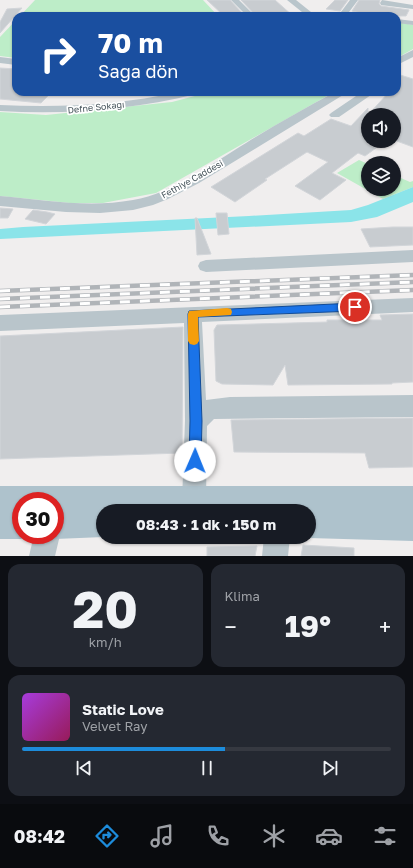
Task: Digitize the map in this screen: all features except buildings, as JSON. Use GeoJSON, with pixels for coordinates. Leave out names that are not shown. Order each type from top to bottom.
{"type":"FeatureCollection","features":[{"type":"Feature","properties":{"kind":"main road"},"geometry":{"type":"LineString","coordinates":[[0,502],[413,502]]}},
{"type":"Feature","properties":{"kind":"main road"},"geometry":{"type":"LineString","coordinates":[[64,522],[96,521]]}},
{"type":"Feature","properties":{"kind":"main road"},"geometry":{"type":"LineString","coordinates":[[316,521],[413,524]]}},
{"type":"Feature","properties":{"kind":"main road"},"geometry":{"type":"LineString","coordinates":[[0,522],[12,522]]}},
{"type":"Feature","properties":{"kind":"street"},"geometry":{"type":"LineString","coordinates":[[235,0],[247,12]]}},
{"type":"Feature","properties":{"kind":"street"},"geometry":{"type":"LineString","coordinates":[[291,0],[307,12]]}},
{"type":"Feature","properties":{"kind":"street"},"geometry":{"type":"LineString","coordinates":[[345,12],[354,0]]}},
{"type":"Feature","properties":{"kind":"street"},"geometry":{"type":"LineString","coordinates":[[386,0],[384,3],[413,7]]}},
{"type":"Feature","properties":{"kind":"street"},"geometry":{"type":"LineString","coordinates":[[401,22],[413,23]]}},
{"type":"Feature","properties":{"kind":"street"},"geometry":{"type":"LineString","coordinates":[[401,60],[413,53]]}},
{"type":"Feature","properties":{"kind":"street"},"geometry":{"type":"LineString","coordinates":[[0,60],[12,62]]}},
{"type":"Feature","properties":{"kind":"street"},"geometry":{"type":"LineString","coordinates":[[117,96],[120,106]]}},
{"type":"Feature","properties":{"kind":"street","name":"Defne Sokağı"},"geometry":{"type":"LineString","coordinates":[[0,108],[36,111],[73,110],[120,106],[178,96]]}},
{"type":"Feature","properties":{"kind":"street","name":"Fethiye Caddesi"},"geometry":{"type":"LineString","coordinates":[[0,201],[62,207],[106,207],[134,205],[157,198],[201,176],[262,138],[336,96]]}},
{"type":"Feature","properties":{"kind":"street"},"geometry":{"type":"LineString","coordinates":[[336,115],[364,96]]}},
{"type":"Feature","properties":{"kind":"street"},"geometry":{"type":"LineString","coordinates":[[206,266],[413,256]]}},
{"type":"Feature","properties":{"kind":"street"},"geometry":{"type":"LineString","coordinates":[[0,323],[413,304]]}},
{"type":"Feature","properties":{"kind":"street"},"geometry":{"type":"LineString","coordinates":[[193,314],[196,421],[194,501]]}},
{"type":"Feature","properties":{"kind":"street"},"geometry":{"type":"LineString","coordinates":[[196,421],[210,409],[413,406]]}},
{"type":"Feature","properties":{"kind":"street"},"geometry":{"type":"LineString","coordinates":[[42,556],[45,544]]}},
{"type":"Feature","properties":{"kind":"street"},"geometry":{"type":"LineString","coordinates":[[275,556],[276,544]]}},
{"type":"Feature","properties":{"kind":"green space"},"geometry":{"type":"Polygon","coordinates":[[[35,0],[203,0],[214,12],[24,12],[35,0]]]}},
{"type":"Feature","properties":{"kind":"green space"},"geometry":{"type":"Polygon","coordinates":[[[401,23],[413,25],[413,49],[401,56],[401,23]]]}},
{"type":"Feature","properties":{"kind":"green space"},"geometry":{"type":"Polygon","coordinates":[[[12,24],[12,58],[0,56],[0,37],[12,24]]]}},
{"type":"Feature","properties":{"kind":"green space"},"geometry":{"type":"Polygon","coordinates":[[[195,96],[327,96],[156,193],[103,203],[70,203],[0,196],[0,112],[46,115],[172,102],[195,96]]]}},
{"type":"Feature","properties":{"kind":"green space"},"geometry":{"type":"Polygon","coordinates":[[[359,160],[361,161],[361,187],[337,173],[359,160]]]}},
{"type":"Feature","properties":{"kind":"green space"},"geometry":{"type":"Polygon","coordinates":[[[401,178],[410,182],[413,181],[413,187],[401,192],[401,178]]]}},
{"type":"Feature","properties":{"kind":"green space"},"geometry":{"type":"Polygon","coordinates":[[[378,196],[390,196],[383,199],[378,196]]]}},
{"type":"Feature","properties":{"kind":"water"},"geometry":{"type":"Polygon","coordinates":[[[413,187],[413,202],[377,217],[351,222],[0,239],[0,229],[23,227],[351,210],[390,196],[401,196],[401,192],[413,187]]]}},
{"type":"Feature","properties":{"kind":"railway"},"geometry":{"type":"LineString","coordinates":[[0,291],[413,275]]}},
{"type":"Feature","properties":{"kind":"railway"},"geometry":{"type":"LineString","coordinates":[[0,299],[413,282]]}},
{"type":"Feature","properties":{"kind":"railway"},"geometry":{"type":"LineString","coordinates":[[0,307],[413,290]]}},
{"type":"Feature","properties":{"kind":"slow traffic"},"geometry":{"type":"LineString","coordinates":[[194,341],[193,314],[227,312]]}},
{"type":"Feature","properties":{"kind":"route"},"geometry":{"type":"LineString","coordinates":[[195,461],[196,421],[193,314],[355,307]]}}]}
